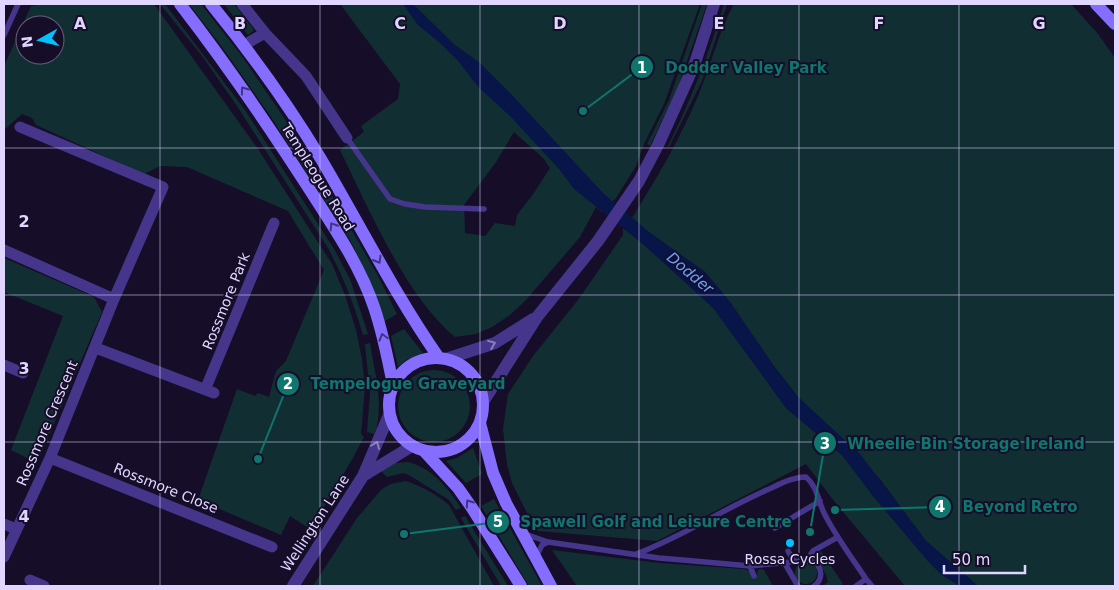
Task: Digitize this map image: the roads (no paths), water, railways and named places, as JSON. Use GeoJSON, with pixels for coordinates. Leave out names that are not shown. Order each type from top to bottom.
{"type":"FeatureCollection","features":[{"type":"Feature","properties":{"kind":"main road","name":"Templeogue Road"},"geometry":{"type":"LineString","coordinates":[[180,4],[257,108],[314,196],[357,268],[374,306],[385,345],[393,385]]}},
{"type":"Feature","properties":{"kind":"main road","name":"Templeogue Road"},"geometry":{"type":"LineString","coordinates":[[211,4],[278,91],[321,159],[413,321],[442,359]]}},
{"type":"Feature","properties":{"kind":"main road"},"geometry":{"type":"LineString","coordinates":[[1096,4],[1115,24]]}},
{"type":"Feature","properties":{"kind":"main road"},"geometry":{"type":"LineString","coordinates":[[480,424],[472,436],[456,447],[437,453],[424,451],[412,446],[394,427],[389,415],[389,400],[393,385],[401,373],[412,365],[425,360],[442,359],[457,364],[475,380],[483,402],[480,424],[494,474],[506,503],[551,586]]}},
{"type":"Feature","properties":{"kind":"main road"},"geometry":{"type":"LineString","coordinates":[[424,451],[458,488],[521,586]]}},
{"type":"Feature","properties":{"kind":"street"},"geometry":{"type":"LineString","coordinates":[[242,4],[265,33],[306,76],[347,138]]}},
{"type":"Feature","properties":{"kind":"street"},"geometry":{"type":"LineString","coordinates":[[483,402],[537,317],[598,241],[639,181],[658,145],[695,63],[714,4]]}},
{"type":"Feature","properties":{"kind":"street"},"geometry":{"type":"LineString","coordinates":[[244,45],[265,33]]}},
{"type":"Feature","properties":{"kind":"street","name":"Rossmore Crescent"},"geometry":{"type":"LineString","coordinates":[[4,557],[50,458],[96,348],[114,299],[163,188],[20,127]]}},
{"type":"Feature","properties":{"kind":"street","name":"Rossmore Park"},"geometry":{"type":"LineString","coordinates":[[96,348],[209,392],[274,223]]}},
{"type":"Feature","properties":{"kind":"street"},"geometry":{"type":"LineString","coordinates":[[4,250],[114,299]]}},
{"type":"Feature","properties":{"kind":"street"},"geometry":{"type":"LineString","coordinates":[[442,359],[496,343],[537,317]]}},
{"type":"Feature","properties":{"kind":"street"},"geometry":{"type":"LineString","coordinates":[[4,365],[23,373]]}},
{"type":"Feature","properties":{"kind":"street","name":"Wellington Lane"},"geometry":{"type":"LineString","coordinates":[[293,586],[363,476],[389,415]]}},
{"type":"Feature","properties":{"kind":"street","name":"Wellington Lane"},"geometry":{"type":"LineString","coordinates":[[363,476],[412,446]]}},
{"type":"Feature","properties":{"kind":"street","name":"Rossmore Close"},"geometry":{"type":"LineString","coordinates":[[50,458],[272,547]]}},
{"type":"Feature","properties":{"kind":"street"},"geometry":{"type":"LineString","coordinates":[[4,524],[16,529]]}},
{"type":"Feature","properties":{"kind":"street"},"geometry":{"type":"LineString","coordinates":[[30,580],[44,586]]}},
{"type":"Feature","properties":{"kind":"lane"},"geometry":{"type":"LineString","coordinates":[[4,35],[18,4]]}},
{"type":"Feature","properties":{"kind":"lane"},"geometry":{"type":"LineString","coordinates":[[347,138],[390,199],[405,204],[425,207],[484,209]]}},
{"type":"Feature","properties":{"kind":"lane"},"geometry":{"type":"LineString","coordinates":[[634,554],[656,546],[762,492],[801,477],[813,483],[824,513],[838,538],[872,586]]}},
{"type":"Feature","properties":{"kind":"lane"},"geometry":{"type":"LineString","coordinates":[[775,528],[820,501]]}},
{"type":"Feature","properties":{"kind":"lane"},"geometry":{"type":"LineString","coordinates":[[521,532],[535,539],[548,542],[660,558],[750,566],[808,559],[817,563],[821,574],[819,582],[814,586]]}},
{"type":"Feature","properties":{"kind":"lane"},"geometry":{"type":"LineString","coordinates":[[808,559],[813,551],[838,538]]}},
{"type":"Feature","properties":{"kind":"lane"},"geometry":{"type":"LineString","coordinates":[[538,563],[536,555],[542,545],[548,542]]}},
{"type":"Feature","properties":{"kind":"lane"},"geometry":{"type":"LineString","coordinates":[[788,550],[794,561]]}},
{"type":"Feature","properties":{"kind":"lane"},"geometry":{"type":"LineString","coordinates":[[784,562],[798,586]]}},
{"type":"Feature","properties":{"kind":"lane"},"geometry":{"type":"LineString","coordinates":[[750,566],[754,576]]}},
{"type":"Feature","properties":{"kind":"lane"},"geometry":{"type":"LineString","coordinates":[[856,586],[866,579]]}},
{"type":"Feature","properties":{"kind":"water","name":"Dodder"},"geometry":{"type":"Polygon","coordinates":[[[403,4],[413,4],[455,45],[480,63],[604,194],[650,233],[705,272],[730,302],[773,365],[798,397],[860,454],[926,541],[978,586],[960,586],[942,575],[928,561],[874,497],[842,455],[786,408],[713,308],[642,243],[574,189],[559,169],[511,117],[479,88],[459,62],[418,25],[403,4]]]}},
{"type":"Feature","properties":{"kind":"place","name":"Dodder Valley Park"},"geometry":{"type":"Point","coordinates":[583,111]}},
{"type":"Feature","properties":{"kind":"place","name":"Tempelogue Graveyard"},"geometry":{"type":"Point","coordinates":[258,459]}},
{"type":"Feature","properties":{"kind":"place","name":"Beyond Retro"},"geometry":{"type":"Point","coordinates":[835,510]}},
{"type":"Feature","properties":{"kind":"place","name":"Wheelie Bin Storage Ireland"},"geometry":{"type":"Point","coordinates":[810,532]}},
{"type":"Feature","properties":{"kind":"place","name":"Spawell Golf and Leisure Centre"},"geometry":{"type":"Point","coordinates":[404,534]}},
{"type":"Feature","properties":{"kind":"place","name":"Rossa Cycles"},"geometry":{"type":"Point","coordinates":[790,543]}}]}
